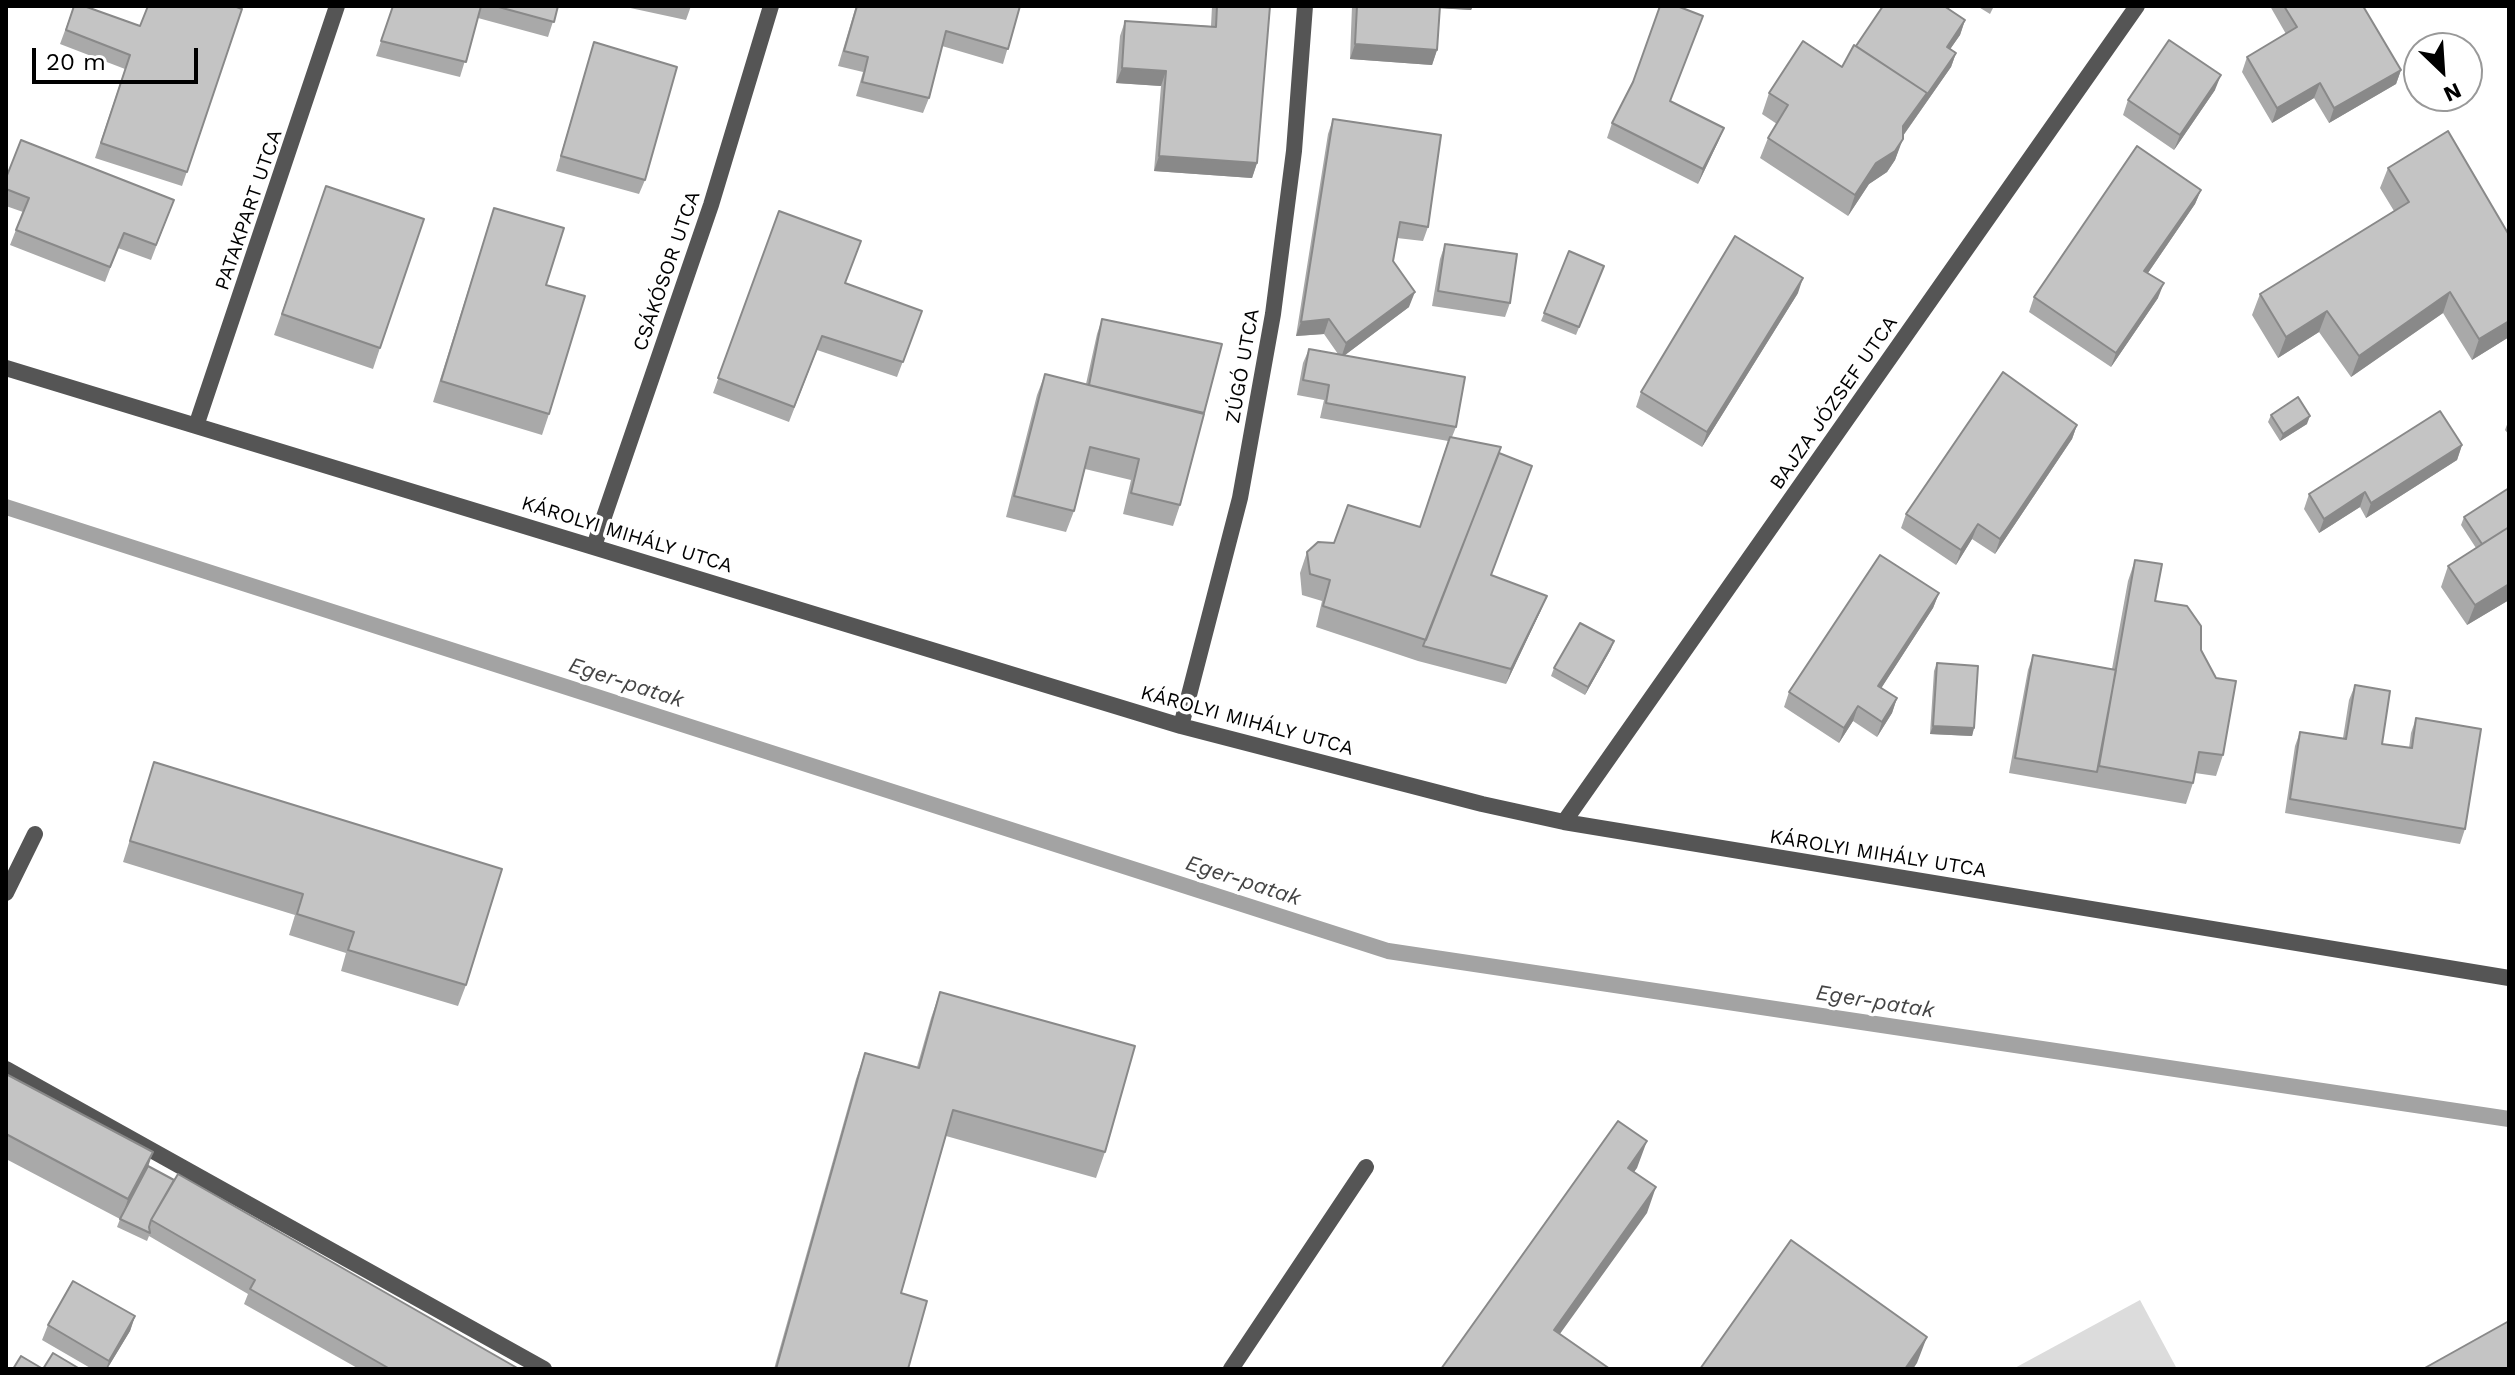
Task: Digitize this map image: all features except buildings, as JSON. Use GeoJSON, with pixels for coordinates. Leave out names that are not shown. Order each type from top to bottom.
{"type":"FeatureCollection","features":[{"type":"Feature","properties":{"kind":"street","name":"PATAKPART UTCA"},"geometry":{"type":"LineString","coordinates":[[196,426],[337,6]]}},
{"type":"Feature","properties":{"kind":"street","name":"CSÁKÓSOR UTCA"},"geometry":{"type":"LineString","coordinates":[[594,546],[711,205],[771,6]]}},
{"type":"Feature","properties":{"kind":"street","name":"ZÚGÓ UTCA"},"geometry":{"type":"LineString","coordinates":[[1181,726],[1240,498],[1270,330],[1294,151],[1305,6]]}},
{"type":"Feature","properties":{"kind":"street","name":"BAJZA JÓZSEF UTCA"},"geometry":{"type":"LineString","coordinates":[[1564,822],[2137,6]]}},
{"type":"Feature","properties":{"kind":"street","name":"KÁROLYI MIHÁLY UTCA"},"geometry":{"type":"LineString","coordinates":[[6,368],[1181,726],[1466,801],[1564,822],[2509,978]]}},
{"type":"Feature","properties":{"kind":"street"},"geometry":{"type":"LineString","coordinates":[[6,893],[35,834]]}},
{"type":"Feature","properties":{"kind":"street"},"geometry":{"type":"LineString","coordinates":[[6,1069],[544,1369]]}},
{"type":"Feature","properties":{"kind":"street"},"geometry":{"type":"LineString","coordinates":[[1231,1369],[1366,1167]]}},
{"type":"Feature","properties":{"kind":"shaded area"},"geometry":{"type":"Polygon","coordinates":[[[2140,1300],[2177,1369],[2013,1369],[2140,1300]]]}},
{"type":"Feature","properties":{"kind":"waterway","name":"Eger-patak"},"geometry":{"type":"LineString","coordinates":[[6,507],[1388,951],[2509,1119]]}}]}
